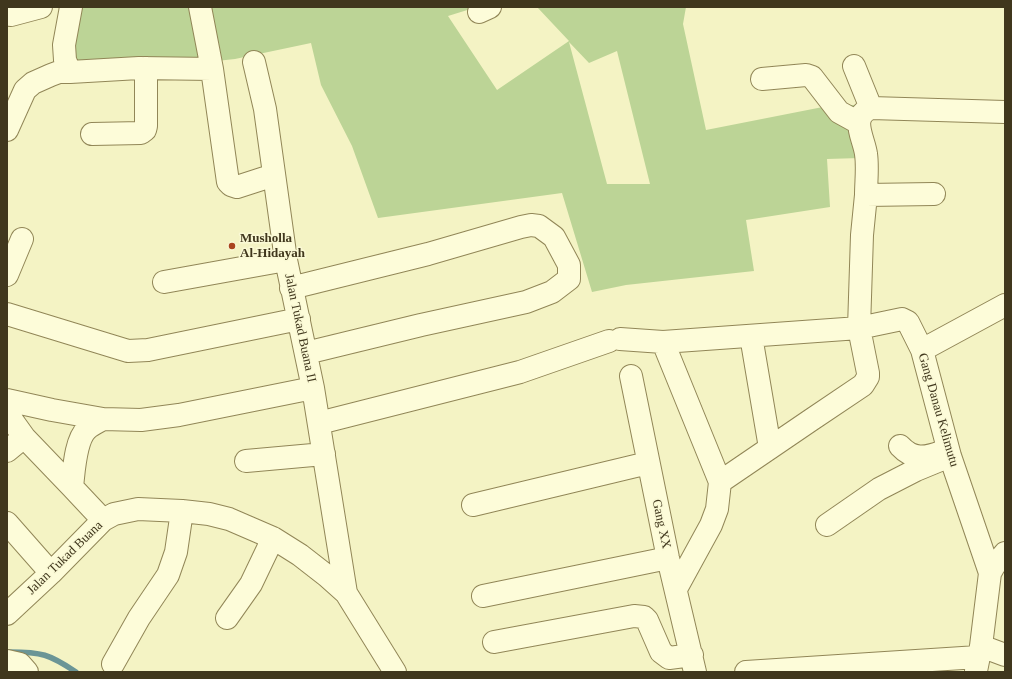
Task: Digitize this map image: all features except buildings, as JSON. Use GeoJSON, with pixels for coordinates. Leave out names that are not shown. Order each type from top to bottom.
{"type":"FeatureCollection","features":[{"type":"Feature","properties":{"kind":"street"},"geometry":{"type":"LineString","coordinates":[[11,15],[41,7]]}},
{"type":"Feature","properties":{"kind":"street"},"geometry":{"type":"LineString","coordinates":[[70,72],[64,60],[64,45],[71,7]]}},
{"type":"Feature","properties":{"kind":"street"},"geometry":{"type":"LineString","coordinates":[[200,7],[212,69],[228,182],[237,187],[274,175]]}},
{"type":"Feature","properties":{"kind":"street","name":"Jalan Tukad Buana II"},"geometry":{"type":"LineString","coordinates":[[254,62],[265,109],[286,260],[313,388],[346,593]]}},
{"type":"Feature","properties":{"kind":"street"},"geometry":{"type":"LineString","coordinates":[[720,482],[863,385],[868,377],[859,328],[862,235],[866,195],[866,155],[861,138],[865,116],[854,66]]}},
{"type":"Feature","properties":{"kind":"street"},"geometry":{"type":"LineString","coordinates":[[92,134],[141,133],[145,130],[146,68]]}},
{"type":"Feature","properties":{"kind":"street"},"geometry":{"type":"LineString","coordinates":[[7,130],[25,90],[33,82],[51,74],[59,72],[146,68],[212,69]]}},
{"type":"Feature","properties":{"kind":"street"},"geometry":{"type":"LineString","coordinates":[[762,79],[806,75],[812,77],[839,112],[865,116],[1005,112]]}},
{"type":"Feature","properties":{"kind":"street"},"geometry":{"type":"LineString","coordinates":[[866,195],[934,194]]}},
{"type":"Feature","properties":{"kind":"street"},"geometry":{"type":"LineString","coordinates":[[291,288],[428,254],[521,226],[531,225],[540,226],[554,237],[569,265],[569,279],[552,292],[526,302],[421,325],[306,353]]}},
{"type":"Feature","properties":{"kind":"street"},"geometry":{"type":"LineString","coordinates":[[7,275],[22,239]]}},
{"type":"Feature","properties":{"kind":"street"},"geometry":{"type":"LineString","coordinates":[[164,282],[286,260]]}},
{"type":"Feature","properties":{"kind":"street"},"geometry":{"type":"LineString","coordinates":[[922,350],[1005,305]]}},
{"type":"Feature","properties":{"kind":"street"},"geometry":{"type":"LineString","coordinates":[[7,314],[128,351],[148,350],[299,319]]}},
{"type":"Feature","properties":{"kind":"street","name":"Gang Danau Kelimutu"},"geometry":{"type":"LineString","coordinates":[[319,423],[520,372],[614,340],[664,342],[751,336],[859,328],[902,319],[908,322],[922,350],[950,452],[990,573]]}},
{"type":"Feature","properties":{"kind":"street"},"geometry":{"type":"LineString","coordinates":[[751,336],[770,448]]}},
{"type":"Feature","properties":{"kind":"street"},"geometry":{"type":"LineString","coordinates":[[664,342],[720,482],[717,509],[711,525],[676,589]]}},
{"type":"Feature","properties":{"kind":"street","name":"Gang XX"},"geometry":{"type":"LineString","coordinates":[[631,376],[668,558],[693,663]]}},
{"type":"Feature","properties":{"kind":"street"},"geometry":{"type":"LineString","coordinates":[[103,520],[72,487],[20,444],[9,416],[7,400],[103,419],[141,420],[159,419],[313,388]]}},
{"type":"Feature","properties":{"kind":"street"},"geometry":{"type":"LineString","coordinates":[[72,487],[78,446],[81,437],[87,428],[103,419]]}},
{"type":"Feature","properties":{"kind":"street"},"geometry":{"type":"LineString","coordinates":[[900,446],[904,450],[914,455],[927,457],[950,452]]}},
{"type":"Feature","properties":{"kind":"street"},"geometry":{"type":"LineString","coordinates":[[827,525],[879,489],[950,452]]}},
{"type":"Feature","properties":{"kind":"street"},"geometry":{"type":"LineString","coordinates":[[246,461],[324,454]]}},
{"type":"Feature","properties":{"kind":"street"},"geometry":{"type":"LineString","coordinates":[[472,505],[648,463]]}},
{"type":"Feature","properties":{"kind":"street","name":"Jalan Tukad Buana"},"geometry":{"type":"LineString","coordinates":[[7,614],[51,573],[103,520],[114,514],[138,509],[210,514],[229,518],[273,538],[300,555],[327,576],[346,593],[395,672]]}},
{"type":"Feature","properties":{"kind":"street"},"geometry":{"type":"LineString","coordinates":[[113,664],[139,618],[168,575],[176,552],[182,511]]}},
{"type":"Feature","properties":{"kind":"street"},"geometry":{"type":"LineString","coordinates":[[7,523],[51,573]]}},
{"type":"Feature","properties":{"kind":"street"},"geometry":{"type":"LineString","coordinates":[[227,618],[251,584],[273,538]]}},
{"type":"Feature","properties":{"kind":"street"},"geometry":{"type":"LineString","coordinates":[[978,658],[990,573],[1005,553]]}},
{"type":"Feature","properties":{"kind":"street"},"geometry":{"type":"LineString","coordinates":[[483,596],[668,558]]}},
{"type":"Feature","properties":{"kind":"street"},"geometry":{"type":"LineString","coordinates":[[494,642],[634,616],[644,617],[648,620],[661,652],[669,658],[693,663]]}},
{"type":"Feature","properties":{"kind":"street"},"geometry":{"type":"LineString","coordinates":[[746,672],[978,658],[1005,655]]}},
{"type":"Feature","properties":{"kind":"street"},"geometry":{"type":"LineString","coordinates":[[7,661],[20,664],[27,672]]}},
{"type":"Feature","properties":{"kind":"green space"},"geometry":{"type":"Polygon","coordinates":[[[67,7],[477,7],[448,16],[497,90],[569,41],[537,7],[686,7],[683,24],[706,130],[833,105],[866,105],[860,158],[827,159],[830,207],[746,220],[754,271],[626,285],[592,292],[562,193],[378,218],[352,146],[321,85],[311,43],[235,59],[67,77],[67,7]],[[569,42],[607,184],[650,184],[617,51],[589,63],[569,42]]]}},
{"type":"Feature","properties":{"kind":"waterway"},"geometry":{"type":"LineString","coordinates":[[9,652],[45,655],[59,661],[76,672]]}},
{"type":"Feature","properties":{"kind":"place","name":"Musholla Al-Hidayah"},"geometry":{"type":"Point","coordinates":[232,246]}}]}
